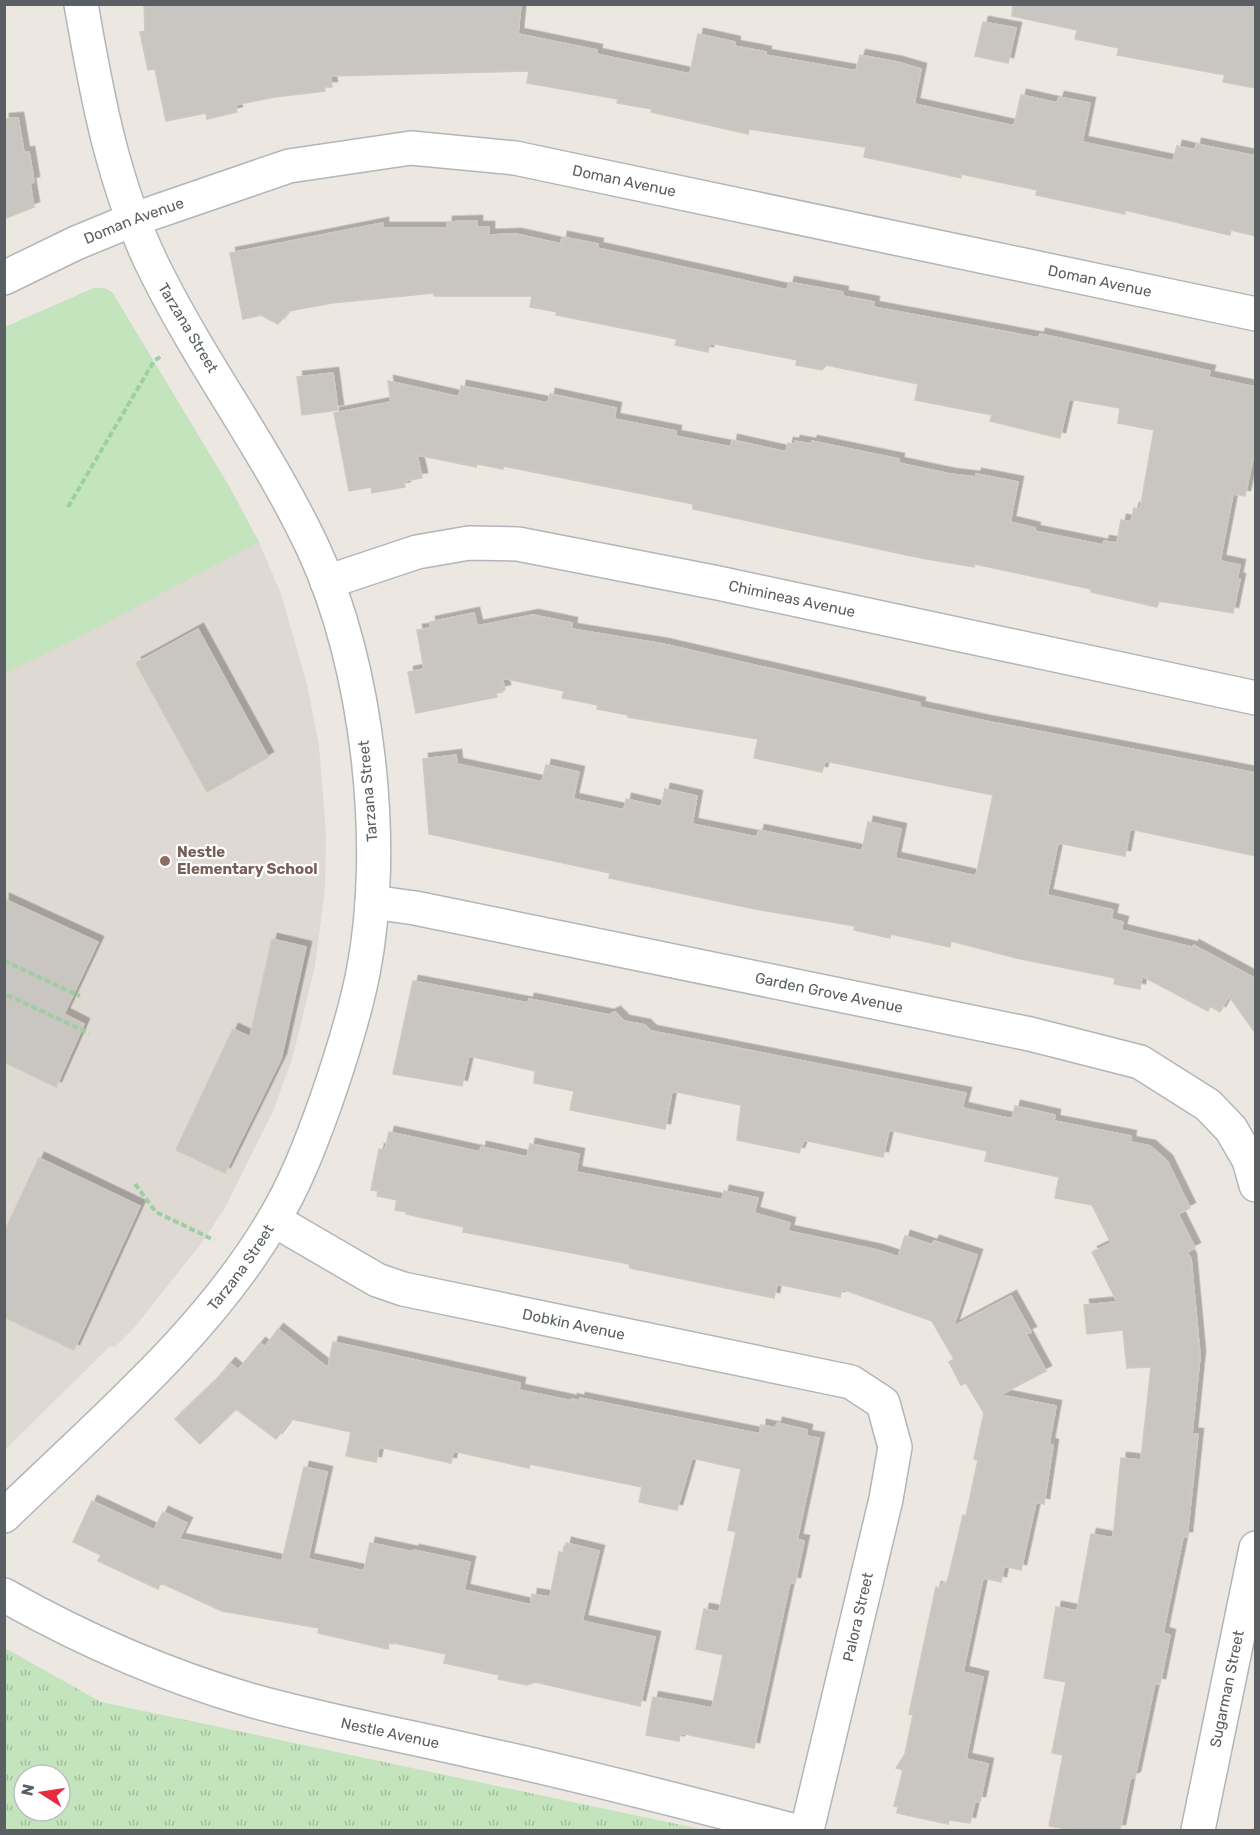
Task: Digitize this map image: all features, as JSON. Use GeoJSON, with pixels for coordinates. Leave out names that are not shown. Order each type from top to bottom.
{"type":"FeatureCollection","features":[{"type":"Feature","properties":{"kind":"street","name":"Tarzana Street"},"geometry":{"type":"LineString","coordinates":[[4,1516],[161,1363],[226,1288],[274,1220],[312,1138],[344,1049],[363,972],[372,902],[373,834],[366,749],[353,672],[327,582],[288,497],[158,278],[132,220],[99,105],[81,4]]}},
{"type":"Feature","properties":{"kind":"street","name":"Doman Avenue"},"geometry":{"type":"LineString","coordinates":[[4,278],[132,220],[289,166],[411,148],[515,158],[1256,314]]}},
{"type":"Feature","properties":{"kind":"street","name":"Chimineas Avenue"},"geometry":{"type":"LineString","coordinates":[[327,582],[417,552],[469,543],[519,544],[730,585],[1256,698]]}},
{"type":"Feature","properties":{"kind":"street","name":"Garden Grove Avenue"},"geometry":{"type":"LineString","coordinates":[[372,902],[415,908],[1030,1034],[1140,1062],[1208,1105],[1231,1129],[1252,1173]]}},
{"type":"Feature","properties":{"kind":"street","name":"Dobkin Avenue"},"geometry":{"type":"LineString","coordinates":[[274,1220],[377,1281],[403,1289],[851,1382],[883,1403]]}},
{"type":"Feature","properties":{"kind":"street","name":"Palora Street"},"geometry":{"type":"LineString","coordinates":[[807,1830],[886,1499],[895,1447],[883,1403]]}},
{"type":"Feature","properties":{"kind":"street","name":"Sugarman Street"},"geometry":{"type":"LineString","coordinates":[[1198,1830],[1256,1548]]}},
{"type":"Feature","properties":{"kind":"street","name":"Nestle Avenue"},"geometry":{"type":"LineString","coordinates":[[4,1595],[105,1646],[163,1671],[250,1700],[612,1783],[792,1830]]}},
{"type":"Feature","properties":{"kind":"path"},"geometry":{"type":"LineString","coordinates":[[68,507],[154,361],[163,355]]}},
{"type":"Feature","properties":{"kind":"path"},"geometry":{"type":"LineString","coordinates":[[4,961],[80,996]]}},
{"type":"Feature","properties":{"kind":"path"},"geometry":{"type":"LineString","coordinates":[[7,995],[89,1033]]}},
{"type":"Feature","properties":{"kind":"path"},"geometry":{"type":"LineString","coordinates":[[135,1184],[156,1212],[214,1240]]}},
{"type":"Feature","properties":{"kind":"shaded area","name":"Nestle Elementary School"},"geometry":{"type":"Polygon","coordinates":[[[94,288],[104,288],[112,292],[230,488],[259,542],[281,594],[307,684],[319,746],[326,833],[325,889],[315,966],[293,1056],[274,1109],[225,1208],[200,1245],[134,1328],[115,1347],[110,1346],[5,1450],[5,327],[94,288]]]}},
{"type":"Feature","properties":{"kind":"green space"},"geometry":{"type":"Polygon","coordinates":[[[94,288],[104,288],[112,292],[230,488],[259,542],[91,631],[5,673],[5,327],[94,288]]]}},
{"type":"Feature","properties":{"kind":"green space"},"geometry":{"type":"Polygon","coordinates":[[[5,1648],[101,1702],[705,1830],[5,1830],[5,1648]]]}},
{"type":"Feature","properties":{"kind":"building"},"geometry":{"type":"Polygon","coordinates":[[[144,4],[521,4],[518,34],[597,50],[596,54],[690,74],[698,34],[735,42],[734,46],[766,52],[765,55],[856,71],[860,55],[897,62],[921,69],[914,104],[1014,126],[1021,95],[1057,103],[1059,97],[1090,103],[1082,142],[1173,161],[1177,146],[1195,150],[1196,144],[1256,156],[1256,236],[1231,230],[1230,235],[1125,210],[1125,214],[1036,195],[1037,190],[961,174],[961,178],[864,157],[866,147],[749,129],[748,134],[651,112],[652,109],[617,103],[618,99],[527,83],[529,71],[330,76],[332,87],[324,87],[325,91],[235,105],[237,112],[207,119],[206,113],[166,121],[155,69],[148,70],[140,32],[145,31],[144,4]]]}},
{"type":"Feature","properties":{"kind":"building"},"geometry":{"type":"Polygon","coordinates":[[[1013,4],[1256,4],[1256,88],[1223,82],[1225,75],[1117,55],[1119,48],[1075,39],[1077,30],[1012,16],[1013,4]]]}},
{"type":"Feature","properties":{"kind":"building"},"geometry":{"type":"Polygon","coordinates":[[[983,22],[1016,28],[1008,63],[975,56],[983,22]]]}},
{"type":"Feature","properties":{"kind":"building"},"geometry":{"type":"Polygon","coordinates":[[[18,118],[24,153],[29,152],[34,182],[30,183],[34,207],[4,219],[4,119],[18,118]]]}},
{"type":"Feature","properties":{"kind":"building"},"geometry":{"type":"Polygon","coordinates":[[[477,221],[477,227],[489,227],[489,235],[516,234],[561,244],[562,237],[598,244],[597,248],[787,290],[789,282],[843,292],[842,296],[874,302],[873,307],[1039,338],[1040,334],[1210,371],[1208,377],[1256,387],[1256,444],[1245,496],[1233,494],[1220,561],[1240,565],[1237,579],[1240,579],[1233,613],[1159,601],[1157,607],[1091,592],[1091,589],[975,564],[974,567],[921,558],[693,509],[693,504],[503,466],[503,469],[477,464],[476,467],[417,455],[422,478],[404,481],[405,487],[372,493],[371,487],[349,491],[334,413],[391,402],[388,381],[459,397],[461,386],[548,403],[550,394],[616,408],[614,419],[676,431],[675,436],[731,447],[732,440],[786,452],[788,443],[794,444],[795,441],[811,444],[812,441],[899,459],[898,463],[950,474],[976,477],[976,474],[1018,482],[1010,522],[1035,528],[1034,531],[1103,545],[1104,541],[1117,543],[1121,520],[1131,522],[1134,508],[1140,510],[1154,430],[1118,423],[1120,408],[1069,399],[1060,438],[990,421],[992,415],[915,400],[918,384],[826,365],[822,370],[796,365],[797,360],[710,343],[708,352],[675,345],[677,339],[556,315],[557,312],[530,307],[532,296],[434,296],[434,293],[332,303],[289,311],[278,324],[261,315],[243,319],[230,253],[383,223],[383,228],[447,228],[447,222],[477,221]]]}},
{"type":"Feature","properties":{"kind":"building"},"geometry":{"type":"Polygon","coordinates":[[[333,373],[338,410],[302,415],[297,377],[333,373]]]}},
{"type":"Feature","properties":{"kind":"building"},"geometry":{"type":"Polygon","coordinates":[[[474,613],[477,626],[533,615],[572,623],[571,629],[663,644],[920,703],[919,707],[1256,773],[1256,856],[1130,829],[1125,856],[1058,843],[1047,895],[1113,910],[1111,919],[1123,922],[1121,930],[1195,948],[1193,945],[1256,979],[1256,1034],[1229,996],[1220,1012],[1210,1006],[1208,1011],[1142,976],[1140,989],[1114,984],[1115,978],[1016,958],[951,941],[950,947],[891,934],[890,938],[854,930],[855,926],[755,909],[609,878],[610,873],[429,834],[423,759],[456,755],[457,764],[542,782],[546,765],[579,772],[573,799],[624,810],[626,799],[661,807],[665,789],[697,796],[692,824],[757,837],[759,830],[862,851],[868,822],[901,829],[895,858],[976,876],[993,795],[825,761],[822,772],[754,758],[758,739],[628,717],[628,715],[597,709],[598,705],[562,698],[564,691],[502,678],[505,690],[496,692],[497,697],[416,713],[408,672],[424,669],[417,630],[431,628],[430,622],[474,613]]]}},
{"type":"Feature","properties":{"kind":"building"},"geometry":{"type":"Polygon","coordinates":[[[198,629],[268,757],[207,792],[136,663],[198,629]]]}},
{"type":"Feature","properties":{"kind":"building"},"geometry":{"type":"Polygon","coordinates":[[[4,899],[98,942],[64,1014],[84,1024],[56,1087],[4,1062],[4,899]]]}},
{"type":"Feature","properties":{"kind":"building"},"geometry":{"type":"Polygon","coordinates":[[[272,939],[306,947],[281,1059],[225,1173],[176,1150],[233,1029],[250,1037],[272,939]]]}},
{"type":"Feature","properties":{"kind":"building"},"geometry":{"type":"Polygon","coordinates":[[[413,981],[528,1003],[529,999],[609,1015],[615,1012],[624,1021],[645,1025],[651,1031],[966,1093],[962,1108],[1012,1119],[1015,1106],[1055,1115],[1054,1121],[1131,1136],[1130,1142],[1150,1146],[1167,1161],[1190,1208],[1178,1214],[1195,1248],[1187,1252],[1191,1259],[1200,1356],[1192,1434],[1198,1434],[1187,1537],[1183,1537],[1163,1633],[1170,1635],[1160,1684],[1155,1683],[1135,1777],[1130,1779],[1120,1830],[1071,1830],[1049,1826],[1063,1755],[1052,1753],[1066,1682],[1044,1678],[1056,1607],[1077,1611],[1091,1534],[1113,1538],[1121,1458],[1141,1460],[1151,1367],[1127,1368],[1123,1330],[1087,1334],[1084,1305],[1117,1302],[1092,1252],[1111,1243],[1092,1205],[1055,1198],[1059,1177],[985,1161],[987,1151],[889,1130],[883,1157],[804,1140],[799,1153],[737,1140],[741,1105],[672,1091],[665,1129],[570,1110],[574,1091],[534,1083],[535,1071],[469,1056],[462,1086],[393,1074],[413,981]]]}},
{"type":"Feature","properties":{"kind":"building"},"geometry":{"type":"Polygon","coordinates":[[[389,1132],[480,1152],[481,1147],[527,1157],[530,1144],[579,1154],[576,1172],[722,1200],[724,1191],[758,1198],[754,1213],[790,1223],[788,1231],[877,1250],[898,1257],[905,1236],[932,1245],[934,1241],[977,1255],[953,1327],[1011,1296],[1031,1332],[1026,1334],[1046,1371],[1000,1395],[1056,1406],[1049,1444],[1053,1445],[1044,1504],[1036,1502],[1021,1570],[1004,1566],[1001,1582],[983,1578],[963,1672],[983,1677],[966,1759],[988,1764],[980,1802],[975,1801],[970,1823],[949,1820],[948,1824],[897,1813],[898,1807],[894,1806],[903,1770],[896,1768],[905,1754],[913,1715],[909,1714],[936,1587],[941,1589],[943,1583],[947,1584],[963,1515],[966,1516],[978,1460],[974,1459],[984,1413],[966,1383],[961,1385],[949,1362],[954,1359],[932,1321],[842,1289],[840,1297],[777,1284],[774,1298],[630,1268],[629,1264],[463,1232],[464,1227],[406,1214],[406,1212],[395,1210],[397,1200],[377,1196],[378,1191],[371,1190],[379,1149],[385,1150],[389,1132]]]}},
{"type":"Feature","properties":{"kind":"building"},"geometry":{"type":"Polygon","coordinates":[[[39,1158],[140,1206],[74,1350],[4,1317],[4,1233],[39,1158]]]}},
{"type":"Feature","properties":{"kind":"building"},"geometry":{"type":"Polygon","coordinates":[[[278,1329],[328,1368],[333,1342],[520,1383],[519,1390],[572,1401],[572,1399],[579,1401],[580,1398],[760,1434],[761,1425],[776,1428],[777,1423],[807,1430],[806,1436],[819,1438],[797,1540],[804,1541],[795,1583],[790,1582],[754,1748],[680,1733],[679,1741],[646,1735],[653,1697],[712,1708],[723,1655],[696,1649],[704,1609],[719,1612],[736,1532],[728,1530],[741,1469],[692,1458],[677,1510],[639,1502],[642,1487],[530,1464],[529,1468],[453,1451],[451,1463],[379,1447],[376,1462],[346,1456],[351,1432],[291,1419],[276,1439],[236,1409],[200,1444],[175,1419],[216,1380],[230,1363],[238,1370],[260,1343],[265,1347],[278,1329]]]}},
{"type":"Feature","properties":{"kind":"building"},"geometry":{"type":"Polygon","coordinates":[[[304,1467],[327,1472],[308,1559],[364,1571],[370,1543],[413,1552],[414,1550],[470,1562],[464,1590],[531,1605],[532,1594],[550,1597],[559,1552],[564,1553],[566,1543],[599,1551],[582,1621],[655,1637],[640,1706],[535,1682],[527,1685],[498,1679],[499,1675],[444,1663],[446,1654],[389,1642],[388,1649],[318,1633],[319,1628],[222,1611],[161,1583],[158,1589],[98,1561],[101,1555],[73,1542],[92,1501],[154,1530],[163,1512],[187,1523],[179,1539],[282,1561],[304,1467]]]}},
{"type":"Feature","properties":{"kind":"place","name":"Nestle Elementary School"},"geometry":{"type":"Point","coordinates":[165,861]}}]}
